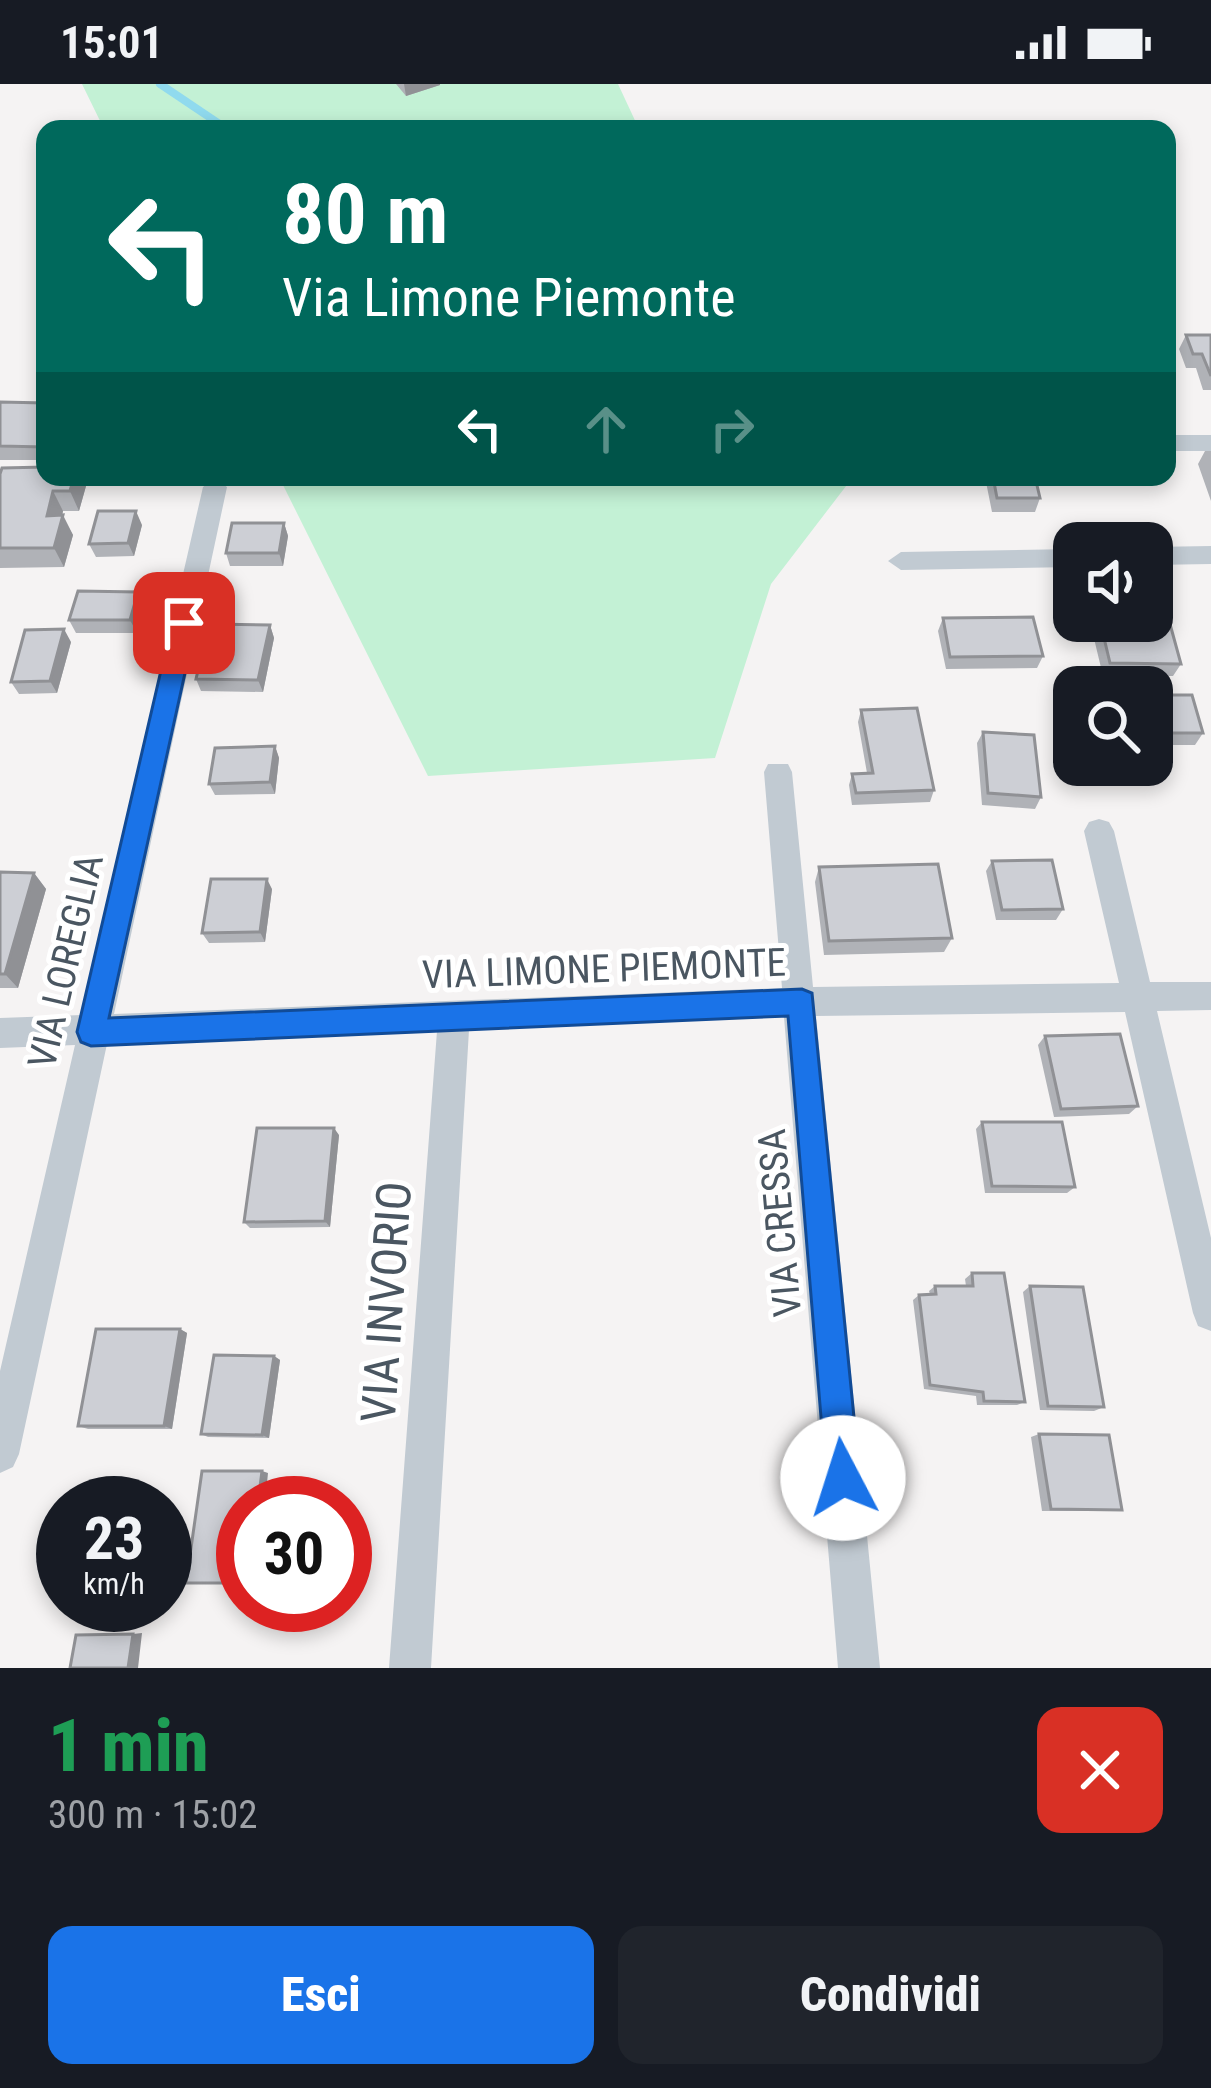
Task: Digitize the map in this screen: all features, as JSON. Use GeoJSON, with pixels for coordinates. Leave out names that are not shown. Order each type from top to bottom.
{"type":"FeatureCollection","features":[{"type":"Feature","properties":{"kind":"street"},"geometry":{"type":"LineString","coordinates":[[1176,443],[1211,443]]}},
{"type":"Feature","properties":{"kind":"street","name":"VIA LOREGLIA"},"geometry":{"type":"LineString","coordinates":[[0,1454],[215,487]]}},
{"type":"Feature","properties":{"kind":"street"},"geometry":{"type":"LineString","coordinates":[[1173,556],[1211,555]]}},
{"type":"Feature","properties":{"kind":"street"},"geometry":{"type":"LineString","coordinates":[[901,561],[1053,558]]}},
{"type":"Feature","properties":{"kind":"street","name":"VIA CRESSA"},"geometry":{"type":"LineString","coordinates":[[778,772],[860,1668]]}},
{"type":"Feature","properties":{"kind":"street"},"geometry":{"type":"LineString","coordinates":[[1100,831],[1211,1313]]}},
{"type":"Feature","properties":{"kind":"street","name":"VIA LIMONE PIEMONTE"},"geometry":{"type":"LineString","coordinates":[[0,1033],[802,1002],[1211,996]]}},
{"type":"Feature","properties":{"kind":"street","name":"VIA INVORIO"},"geometry":{"type":"LineString","coordinates":[[410,1668],[454,1015]]}},
{"type":"Feature","properties":{"kind":"green space"},"geometry":{"type":"Polygon","coordinates":[[[82,84],[618,84],[635,120],[100,120],[82,84]]]}},
{"type":"Feature","properties":{"kind":"green space"},"geometry":{"type":"Polygon","coordinates":[[[283,486],[846,486],[771,584],[715,758],[428,776],[283,486]]]}},
{"type":"Feature","properties":{"kind":"building"},"geometry":{"type":"Polygon","coordinates":[[[1186,335],[1211,335],[1211,376],[1202,354],[1193,354],[1186,335]]]}},
{"type":"Feature","properties":{"kind":"building"},"geometry":{"type":"Polygon","coordinates":[[[0,402],[36,403],[36,447],[0,446],[0,402]]]}},
{"type":"Feature","properties":{"kind":"building"},"geometry":{"type":"Polygon","coordinates":[[[36,467],[36,486],[71,486],[70,491],[53,491],[47,516],[63,515],[54,548],[0,548],[2,468],[36,467]]]}},
{"type":"Feature","properties":{"kind":"building"},"geometry":{"type":"Polygon","coordinates":[[[995,486],[1037,486],[1040,498],[997,498],[995,486]]]}},
{"type":"Feature","properties":{"kind":"building"},"geometry":{"type":"Polygon","coordinates":[[[98,511],[136,511],[128,543],[89,544],[98,511]]]}},
{"type":"Feature","properties":{"kind":"building"},"geometry":{"type":"Polygon","coordinates":[[[232,523],[284,523],[279,553],[226,553],[232,523]]]}},
{"type":"Feature","properties":{"kind":"building"},"geometry":{"type":"Polygon","coordinates":[[[78,591],[138,592],[130,620],[69,620],[78,591]]]}},
{"type":"Feature","properties":{"kind":"building"},"geometry":{"type":"Polygon","coordinates":[[[1033,617],[1043,656],[950,657],[943,618],[1033,617]]]}},
{"type":"Feature","properties":{"kind":"building"},"geometry":{"type":"Polygon","coordinates":[[[209,624],[270,625],[258,680],[196,679],[209,624]]]}},
{"type":"Feature","properties":{"kind":"building"},"geometry":{"type":"Polygon","coordinates":[[[64,629],[50,681],[11,682],[25,630],[64,629]]]}},
{"type":"Feature","properties":{"kind":"building"},"geometry":{"type":"Polygon","coordinates":[[[1173,635],[1181,664],[1110,663],[1105,642],[1173,642],[1173,635]]]}},
{"type":"Feature","properties":{"kind":"building"},"geometry":{"type":"Polygon","coordinates":[[[1173,695],[1192,695],[1203,733],[1173,733],[1173,695]]]}},
{"type":"Feature","properties":{"kind":"building"},"geometry":{"type":"Polygon","coordinates":[[[917,708],[934,790],[856,793],[852,774],[873,773],[861,710],[917,708]]]}},
{"type":"Feature","properties":{"kind":"building"},"geometry":{"type":"Polygon","coordinates":[[[983,732],[1034,735],[1041,797],[988,793],[983,732]]]}},
{"type":"Feature","properties":{"kind":"building"},"geometry":{"type":"Polygon","coordinates":[[[275,746],[270,782],[209,784],[215,748],[275,746]]]}},
{"type":"Feature","properties":{"kind":"building"},"geometry":{"type":"Polygon","coordinates":[[[1052,860],[1063,909],[1002,910],[992,861],[1052,860]]]}},
{"type":"Feature","properties":{"kind":"building"},"geometry":{"type":"Polygon","coordinates":[[[938,864],[952,938],[829,941],[819,867],[938,864]]]}},
{"type":"Feature","properties":{"kind":"building"},"geometry":{"type":"Polygon","coordinates":[[[0,872],[34,873],[5,974],[0,974],[0,872]]]}},
{"type":"Feature","properties":{"kind":"building"},"geometry":{"type":"Polygon","coordinates":[[[211,879],[267,879],[260,932],[202,933],[211,879]]]}},
{"type":"Feature","properties":{"kind":"building"},"geometry":{"type":"Polygon","coordinates":[[[1120,1034],[1138,1106],[1061,1109],[1045,1036],[1120,1034]]]}},
{"type":"Feature","properties":{"kind":"building"},"geometry":{"type":"Polygon","coordinates":[[[982,1122],[1062,1122],[1075,1187],[992,1186],[982,1122]]]}},
{"type":"Feature","properties":{"kind":"building"},"geometry":{"type":"Polygon","coordinates":[[[257,1128],[334,1128],[325,1221],[244,1222],[257,1128]]]}},
{"type":"Feature","properties":{"kind":"building"},"geometry":{"type":"Polygon","coordinates":[[[972,1273],[1004,1273],[1025,1402],[984,1401],[983,1392],[930,1385],[919,1295],[936,1294],[935,1286],[973,1286],[972,1273]]]}},
{"type":"Feature","properties":{"kind":"building"},"geometry":{"type":"Polygon","coordinates":[[[1030,1286],[1083,1287],[1104,1407],[1048,1406],[1030,1286]]]}},
{"type":"Feature","properties":{"kind":"building"},"geometry":{"type":"Polygon","coordinates":[[[96,1329],[180,1329],[164,1426],[78,1426],[96,1329]]]}},
{"type":"Feature","properties":{"kind":"building"},"geometry":{"type":"Polygon","coordinates":[[[214,1355],[274,1356],[262,1435],[201,1434],[214,1355]]]}},
{"type":"Feature","properties":{"kind":"building"},"geometry":{"type":"Polygon","coordinates":[[[1039,1434],[1109,1435],[1122,1510],[1051,1509],[1039,1434]]]}},
{"type":"Feature","properties":{"kind":"building"},"geometry":{"type":"Polygon","coordinates":[[[202,1471],[262,1471],[261,1476],[216,1476],[216,1583],[192,1583],[192,1541],[202,1471]]]}},
{"type":"Feature","properties":{"kind":"building"},"geometry":{"type":"Polygon","coordinates":[[[133,1634],[128,1668],[70,1668],[76,1635],[133,1634]]]}},
{"type":"Feature","properties":{"kind":"waterway"},"geometry":{"type":"LineString","coordinates":[[160,84],[214,120]]}},
{"type":"Feature","properties":{"kind":"route"},"geometry":{"type":"LineString","coordinates":[[184,623],[91,1032],[802,1002],[843,1478]]}}]}
